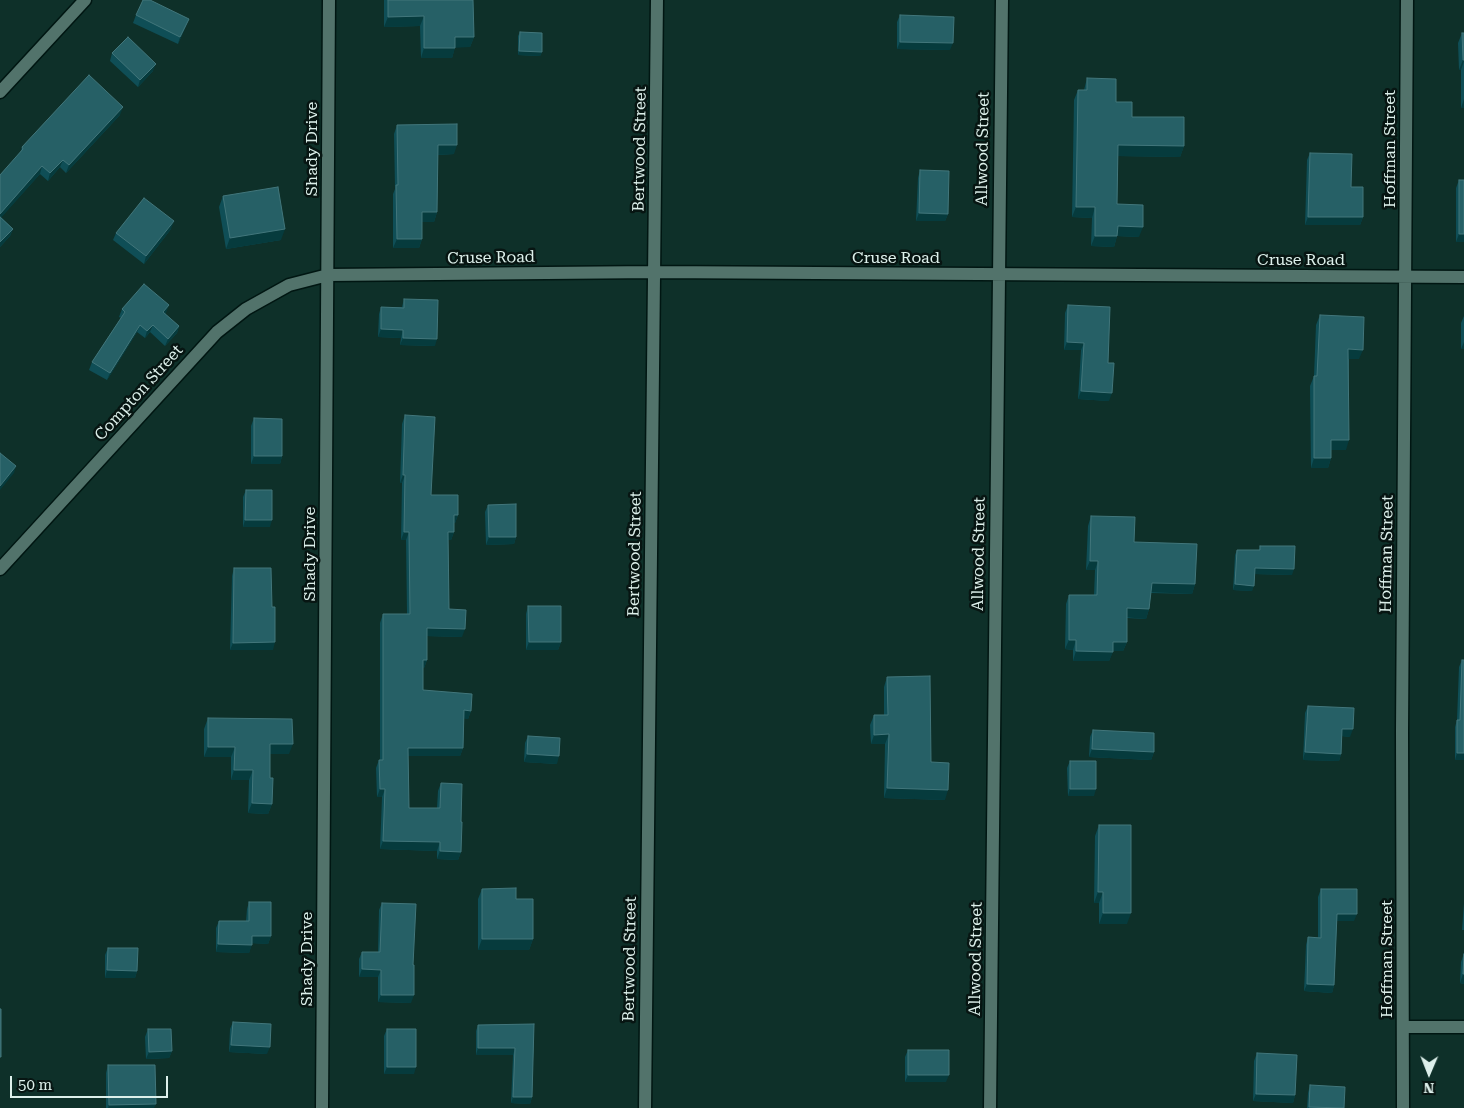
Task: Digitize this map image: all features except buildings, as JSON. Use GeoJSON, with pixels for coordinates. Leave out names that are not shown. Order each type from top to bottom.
{"type":"FeatureCollection","features":[{"type":"Feature","properties":{"kind":"street"},"geometry":{"type":"LineString","coordinates":[[0,92],[85,0]]}},
{"type":"Feature","properties":{"kind":"street","name":"Shady Drive"},"geometry":{"type":"LineString","coordinates":[[322,1108],[328,0]]}},
{"type":"Feature","properties":{"kind":"street","name":"Bertwood Street"},"geometry":{"type":"LineString","coordinates":[[645,1108],[657,0]]}},
{"type":"Feature","properties":{"kind":"street","name":"Allwood Street"},"geometry":{"type":"LineString","coordinates":[[990,1108],[1002,0]]}},
{"type":"Feature","properties":{"kind":"street","name":"Hoffman Street"},"geometry":{"type":"LineString","coordinates":[[1403,1108],[1402,721],[1407,0]]}},
{"type":"Feature","properties":{"kind":"street","name":"Cruse Road"},"geometry":{"type":"LineString","coordinates":[[328,275],[654,272],[1464,277]]}},
{"type":"Feature","properties":{"kind":"street","name":"Compton Street"},"geometry":{"type":"LineString","coordinates":[[0,569],[217,332],[246,309],[289,285],[328,275]]}},
{"type":"Feature","properties":{"kind":"street"},"geometry":{"type":"LineString","coordinates":[[1404,1027],[1464,1027]]}}]}
